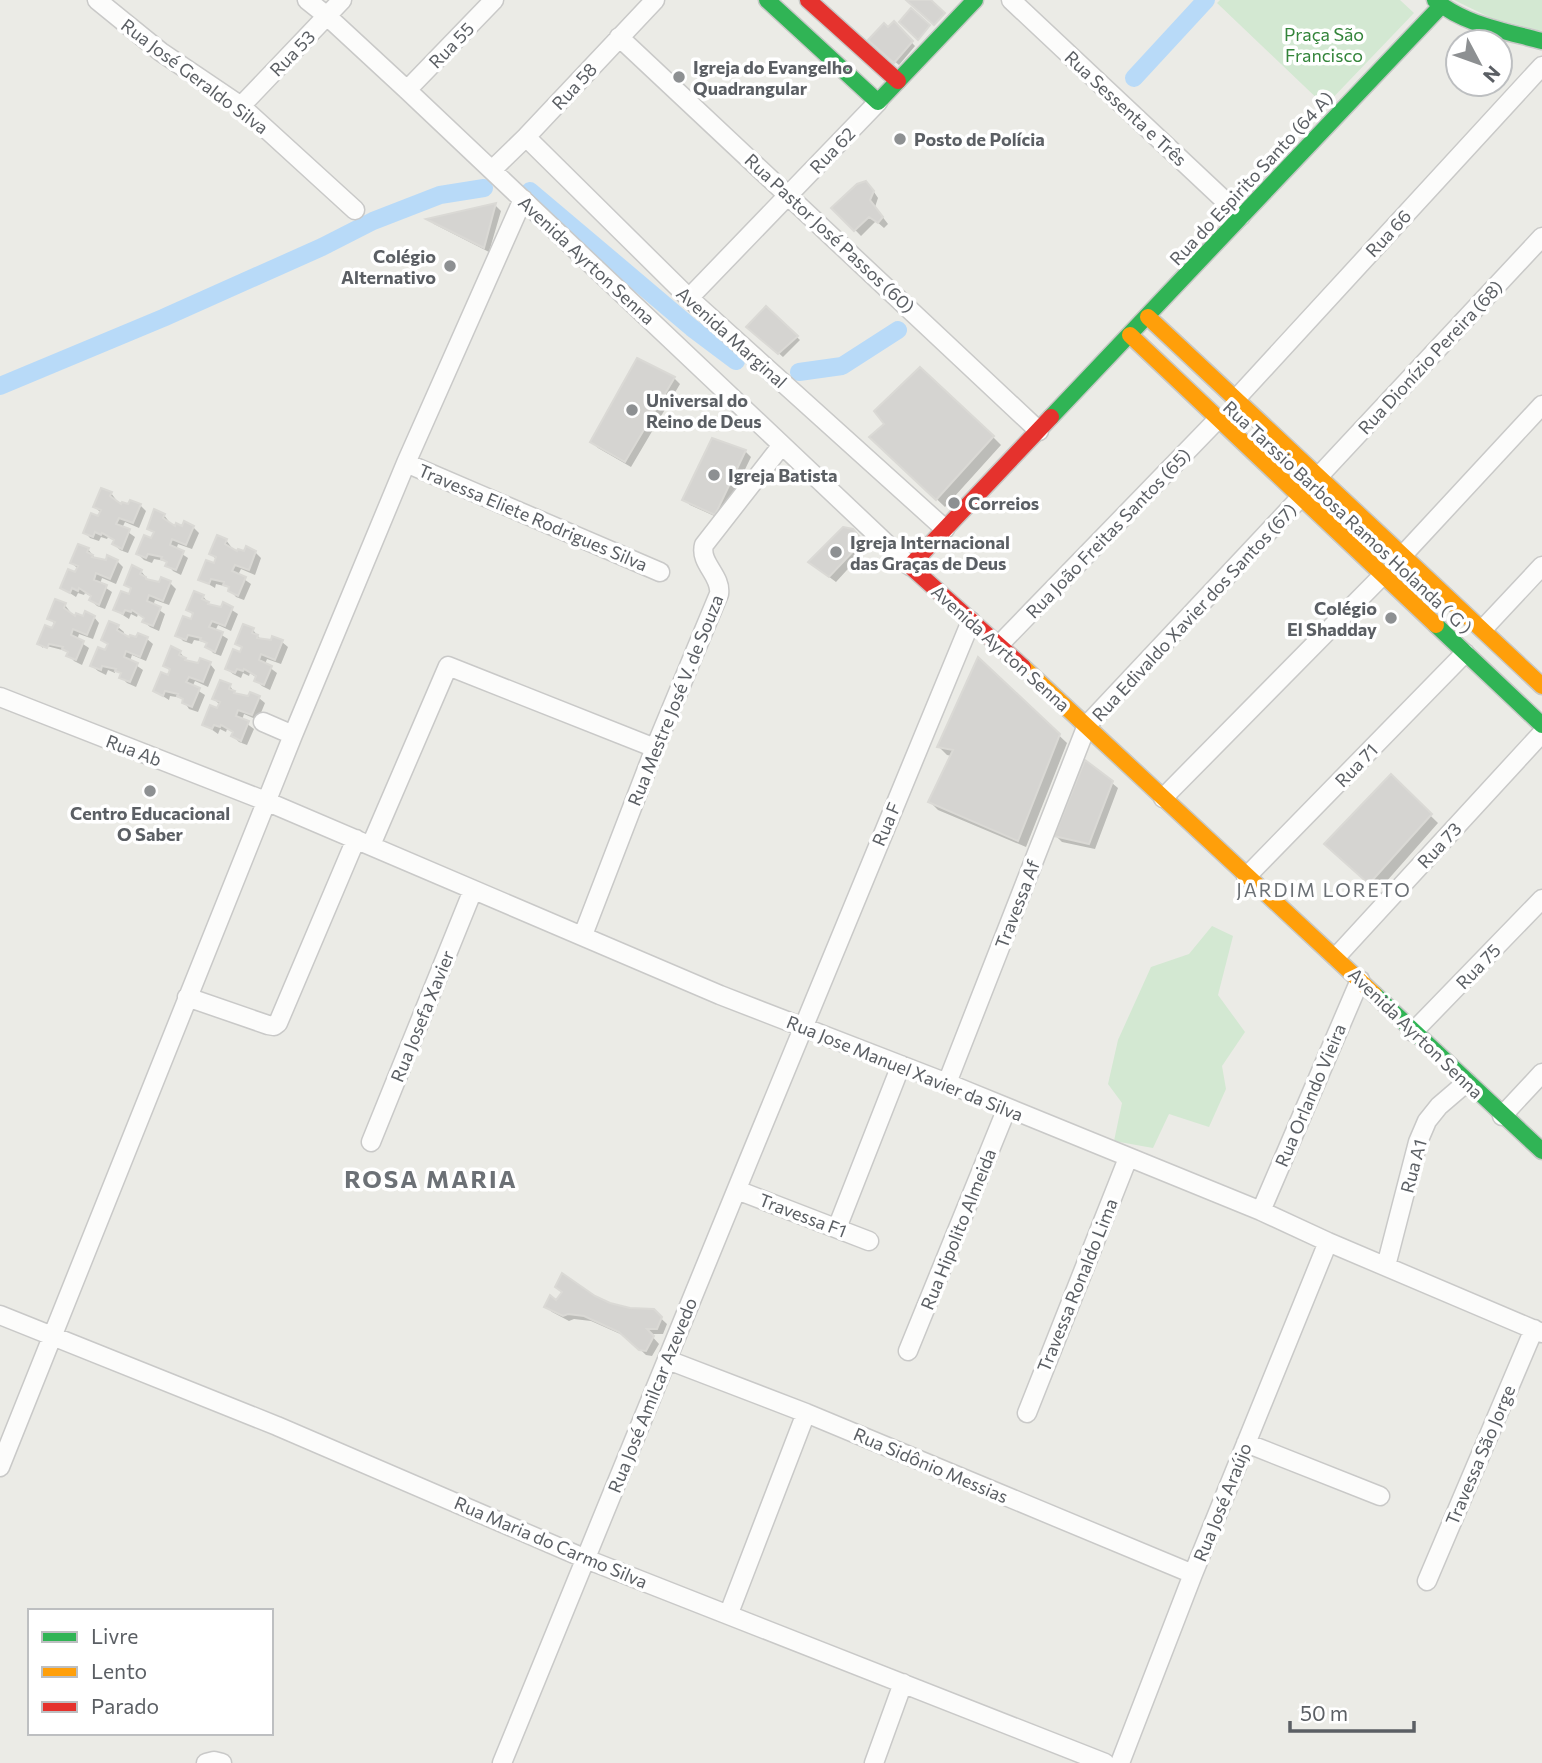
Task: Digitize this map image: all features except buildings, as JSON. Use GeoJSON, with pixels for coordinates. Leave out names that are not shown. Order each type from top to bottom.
{"type":"FeatureCollection","features":[{"type":"Feature","properties":{"kind":"street","name":"Rua José Geraldo Silva"},"geometry":{"type":"LineString","coordinates":[[97,0],[161,52],[241,107],[355,210]]}},
{"type":"Feature","properties":{"kind":"street","name":"Avenida Ayrton Senna"},"geometry":{"type":"LineString","coordinates":[[307,0],[407,90],[910,566],[1087,725],[1542,1152]]}},
{"type":"Feature","properties":{"kind":"street","name":"Rua 53"},"geometry":{"type":"LineString","coordinates":[[241,107],[342,0]]}},
{"type":"Feature","properties":{"kind":"street","name":"Rua 55"},"geometry":{"type":"LineString","coordinates":[[407,90],[494,0]]}},
{"type":"Feature","properties":{"kind":"street","name":"Rua 58"},"geometry":{"type":"LineString","coordinates":[[492,170],[655,0]]}},
{"type":"Feature","properties":{"kind":"street"},"geometry":{"type":"LineString","coordinates":[[767,0],[878,102]]}},
{"type":"Feature","properties":{"kind":"street","name":"Rua 62"},"geometry":{"type":"LineString","coordinates":[[689,298],[975,0]]}},
{"type":"Feature","properties":{"kind":"street","name":"Rua Sessenta e Três"},"geometry":{"type":"LineString","coordinates":[[1011,0],[1241,216]]}},
{"type":"Feature","properties":{"kind":"street"},"geometry":{"type":"LineString","coordinates":[[812,1],[898,81]]}},
{"type":"Feature","properties":{"kind":"street"},"geometry":{"type":"LineString","coordinates":[[1438,3],[1480,24],[1542,41]]}},
{"type":"Feature","properties":{"kind":"street","name":"Rua do Espirito Santo (64 A)"},"geometry":{"type":"LineString","coordinates":[[910,566],[1148,317],[1438,3]]}},
{"type":"Feature","properties":{"kind":"street","name":"Rua Pastor José Passos (60)"},"geometry":{"type":"LineString","coordinates":[[619,37],[1039,431]]}},
{"type":"Feature","properties":{"kind":"street","name":"Rua 66"},"geometry":{"type":"LineString","coordinates":[[1235,400],[1542,66]]}},
{"type":"Feature","properties":{"kind":"street","name":"Avenida Marginal"},"geometry":{"type":"LineString","coordinates":[[526,137],[689,298],[945,529]]}},
{"type":"Feature","properties":{"kind":"street"},"geometry":{"type":"LineString","coordinates":[[0,1467],[293,735],[406,463],[523,200]]}},
{"type":"Feature","properties":{"kind":"street","name":"Rua Dionízio Pereira (68)"},"geometry":{"type":"LineString","coordinates":[[1318,477],[1542,237]]}},
{"type":"Feature","properties":{"kind":"street","name":"Rua Tarssio Barbosa Ramos Holanda ( G )"},"geometry":{"type":"LineString","coordinates":[[1148,317],[1542,686]]}},
{"type":"Feature","properties":{"kind":"street","name":"Rua Tarssio Barbosa Ramos Holanda ( G )"},"geometry":{"type":"LineString","coordinates":[[1130,335],[1542,725]]}},
{"type":"Feature","properties":{"kind":"street"},"geometry":{"type":"LineString","coordinates":[[1402,556],[1542,405]]}},
{"type":"Feature","properties":{"kind":"street","name":"Rua João Freitas Santos (65)"},"geometry":{"type":"LineString","coordinates":[[999,645],[1217,420]]}},
{"type":"Feature","properties":{"kind":"street","name":"Rua Mestre José V. de Souza"},"geometry":{"type":"LineString","coordinates":[[583,935],[655,748],[720,591],[704,556],[704,545],[782,445]]}},
{"type":"Feature","properties":{"kind":"street","name":"Travessa Eliete Rodrigues Silva"},"geometry":{"type":"LineString","coordinates":[[406,463],[660,572]]}},
{"type":"Feature","properties":{"kind":"street","name":"Rua Edivaldo Xavier dos Santos (67)"},"geometry":{"type":"LineString","coordinates":[[1087,725],[1300,498]]}},
{"type":"Feature","properties":{"kind":"street"},"geometry":{"type":"LineString","coordinates":[[1483,629],[1542,566]]}},
{"type":"Feature","properties":{"kind":"street"},"geometry":{"type":"LineString","coordinates":[[1163,798],[1382,576]]}},
{"type":"Feature","properties":{"kind":"street"},"geometry":{"type":"LineString","coordinates":[[1422,612],[1441,592]]}},
{"type":"Feature","properties":{"kind":"street","name":"Rua F"},"geometry":{"type":"LineString","coordinates":[[801,1027],[971,621]]}},
{"type":"Feature","properties":{"kind":"street","name":"Rua 71"},"geometry":{"type":"LineString","coordinates":[[1246,877],[1465,653]]}},
{"type":"Feature","properties":{"kind":"street"},"geometry":{"type":"LineString","coordinates":[[187,997],[268,1025],[274,1026],[278,1023],[448,666],[655,748]]}},
{"type":"Feature","properties":{"kind":"street","name":"Rua Ab"},"geometry":{"type":"LineString","coordinates":[[0,697],[268,802]]}},
{"type":"Feature","properties":{"kind":"street"},"geometry":{"type":"LineString","coordinates":[[263,722],[293,735]]}},
{"type":"Feature","properties":{"kind":"street","name":"Travessa Af"},"geometry":{"type":"LineString","coordinates":[[947,1083],[1087,725]]}},
{"type":"Feature","properties":{"kind":"street","name":"Rua 73"},"geometry":{"type":"LineString","coordinates":[[1336,957],[1542,733]]}},
{"type":"Feature","properties":{"kind":"street","name":"Rua Jose Manuel Xavier da Silva"},"geometry":{"type":"LineString","coordinates":[[268,802],[801,1027],[947,1083],[1261,1211],[1538,1331]]}},
{"type":"Feature","properties":{"kind":"street","name":"Rua Josefa Xavier"},"geometry":{"type":"LineString","coordinates":[[371,1142],[473,890]]}},
{"type":"Feature","properties":{"kind":"street","name":"Rua 75"},"geometry":{"type":"LineString","coordinates":[[1413,1032],[1542,899]]}},
{"type":"Feature","properties":{"kind":"street","name":"Rua Orlando Vieira"},"geometry":{"type":"LineString","coordinates":[[1261,1211],[1360,979]]}},
{"type":"Feature","properties":{"kind":"street","name":"Rua José Amilcar Azevedo"},"geometry":{"type":"LineString","coordinates":[[502,1763],[668,1360],[801,1027]]}},
{"type":"Feature","properties":{"kind":"street"},"geometry":{"type":"LineString","coordinates":[[837,1228],[901,1065]]}},
{"type":"Feature","properties":{"kind":"street"},"geometry":{"type":"LineString","coordinates":[[1502,1116],[1542,1073]]}},
{"type":"Feature","properties":{"kind":"street","name":"Rua A1"},"geometry":{"type":"LineString","coordinates":[[1386,1266],[1422,1131],[1434,1112],[1467,1083]]}},
{"type":"Feature","properties":{"kind":"street","name":"Rua Hipolito Almeida"},"geometry":{"type":"LineString","coordinates":[[908,1351],[1007,1108]]}},
{"type":"Feature","properties":{"kind":"street","name":"Travessa Ronaldo Lima"},"geometry":{"type":"LineString","coordinates":[[1027,1413],[1128,1158]]}},
{"type":"Feature","properties":{"kind":"street","name":"Travessa F1"},"geometry":{"type":"LineString","coordinates":[[737,1190],[869,1241]]}},
{"type":"Feature","properties":{"kind":"street","name":"Rua José Araújo"},"geometry":{"type":"LineString","coordinates":[[1120,1763],[1193,1574],[1328,1242]]}},
{"type":"Feature","properties":{"kind":"street","name":"Rua Maria do Carmo Silva"},"geometry":{"type":"LineString","coordinates":[[0,1315],[277,1426],[586,1559],[1105,1763]]}},
{"type":"Feature","properties":{"kind":"street","name":"Travessa São Jorge"},"geometry":{"type":"LineString","coordinates":[[1427,1581],[1538,1331]]}},
{"type":"Feature","properties":{"kind":"street","name":"Rua Sidônio Messias"},"geometry":{"type":"LineString","coordinates":[[668,1360],[806,1413],[1193,1574]]}},
{"type":"Feature","properties":{"kind":"street"},"geometry":{"type":"LineString","coordinates":[[729,1614],[806,1413]]}},
{"type":"Feature","properties":{"kind":"street"},"geometry":{"type":"LineString","coordinates":[[1246,1443],[1380,1496]]}},
{"type":"Feature","properties":{"kind":"street"},"geometry":{"type":"LineString","coordinates":[[874,1763],[903,1683]]}},
{"type":"Feature","properties":{"kind":"street"},"geometry":{"type":"LineString","coordinates":[[206,1763],[222,1763]]}},
{"type":"Feature","properties":{"kind":"green space","name":"Praça São Francisco"},"geometry":{"type":"Polygon","coordinates":[[[1220,0],[1400,0],[1414,13],[1325,106],[1217,3],[1220,0]]]}},
{"type":"Feature","properties":{"kind":"green space"},"geometry":{"type":"Polygon","coordinates":[[[1454,0],[1542,0],[1542,31],[1491,18],[1454,0]]]}},
{"type":"Feature","properties":{"kind":"green space"},"geometry":{"type":"Polygon","coordinates":[[[1212,926],[1233,936],[1218,995],[1245,1032],[1222,1066],[1226,1089],[1209,1127],[1169,1114],[1153,1148],[1114,1141],[1122,1103],[1108,1084],[1118,1040],[1151,967],[1189,954],[1212,926]]]}},
{"type":"Feature","properties":{"kind":"waterway"},"geometry":{"type":"LineString","coordinates":[[1134,78],[1206,0]]}},
{"type":"Feature","properties":{"kind":"waterway"},"geometry":{"type":"LineString","coordinates":[[0,386],[163,318],[322,247],[373,221],[440,195],[484,188]]}},
{"type":"Feature","properties":{"kind":"waterway"},"geometry":{"type":"LineString","coordinates":[[530,191],[692,328],[736,361]]}},
{"type":"Feature","properties":{"kind":"waterway"},"geometry":{"type":"LineString","coordinates":[[799,372],[842,366],[898,330]]}},
{"type":"Feature","properties":{"kind":"traffic: fast"},"geometry":{"type":"LineString","coordinates":[[767,0],[878,102],[975,0]]}},
{"type":"Feature","properties":{"kind":"traffic: fast"},"geometry":{"type":"LineString","coordinates":[[1435,0],[1472,21],[1542,41]]}},
{"type":"Feature","properties":{"kind":"traffic: fast"},"geometry":{"type":"LineString","coordinates":[[1051,417],[1441,6]]}},
{"type":"Feature","properties":{"kind":"traffic: fast"},"geometry":{"type":"LineString","coordinates":[[1436,625],[1542,725]]}},
{"type":"Feature","properties":{"kind":"traffic: fast"},"geometry":{"type":"LineString","coordinates":[[1374,994],[1542,1151]]}},
{"type":"Feature","properties":{"kind":"traffic: slow"},"geometry":{"type":"LineString","coordinates":[[1148,317],[1542,686]]}},
{"type":"Feature","properties":{"kind":"traffic: slow"},"geometry":{"type":"LineString","coordinates":[[1130,335],[1436,625]]}},
{"type":"Feature","properties":{"kind":"traffic: slow"},"geometry":{"type":"LineString","coordinates":[[1023,667],[1374,994]]}},
{"type":"Feature","properties":{"kind":"traffic: jam"},"geometry":{"type":"LineString","coordinates":[[808,0],[898,81]]}},
{"type":"Feature","properties":{"kind":"traffic: jam"},"geometry":{"type":"LineString","coordinates":[[1023,667],[910,566],[1051,417]]}},
{"type":"Feature","properties":{"kind":"place","name":"Igreja do Evangelho Quadrangular"},"geometry":{"type":"Point","coordinates":[679,77]}},
{"type":"Feature","properties":{"kind":"place","name":"Posto de Polícia"},"geometry":{"type":"Point","coordinates":[900,139]}},
{"type":"Feature","properties":{"kind":"place","name":"Colégio Alternativo"},"geometry":{"type":"Point","coordinates":[450,266]}},
{"type":"Feature","properties":{"kind":"place","name":"Universal do Reino de Deus"},"geometry":{"type":"Point","coordinates":[632,410]}},
{"type":"Feature","properties":{"kind":"place","name":"Igreja Batista"},"geometry":{"type":"Point","coordinates":[714,475]}},
{"type":"Feature","properties":{"kind":"place","name":"Correios"},"geometry":{"type":"Point","coordinates":[954,503]}},
{"type":"Feature","properties":{"kind":"place","name":"Igreja Internacional das Graças de Deus"},"geometry":{"type":"Point","coordinates":[836,552]}},
{"type":"Feature","properties":{"kind":"place","name":"Colégio El Shadday"},"geometry":{"type":"Point","coordinates":[1391,618]}},
{"type":"Feature","properties":{"kind":"place","name":"Centro Educacional O Saber"},"geometry":{"type":"Point","coordinates":[150,791]}},
{"type":"Feature","properties":{"kind":"district","name":"JARDIM LORETO"},"geometry":{"type":"Point","coordinates":[1324,889]}},
{"type":"Feature","properties":{"kind":"district","name":"ROSA MARIA"},"geometry":{"type":"Point","coordinates":[431,1178]}}]}
